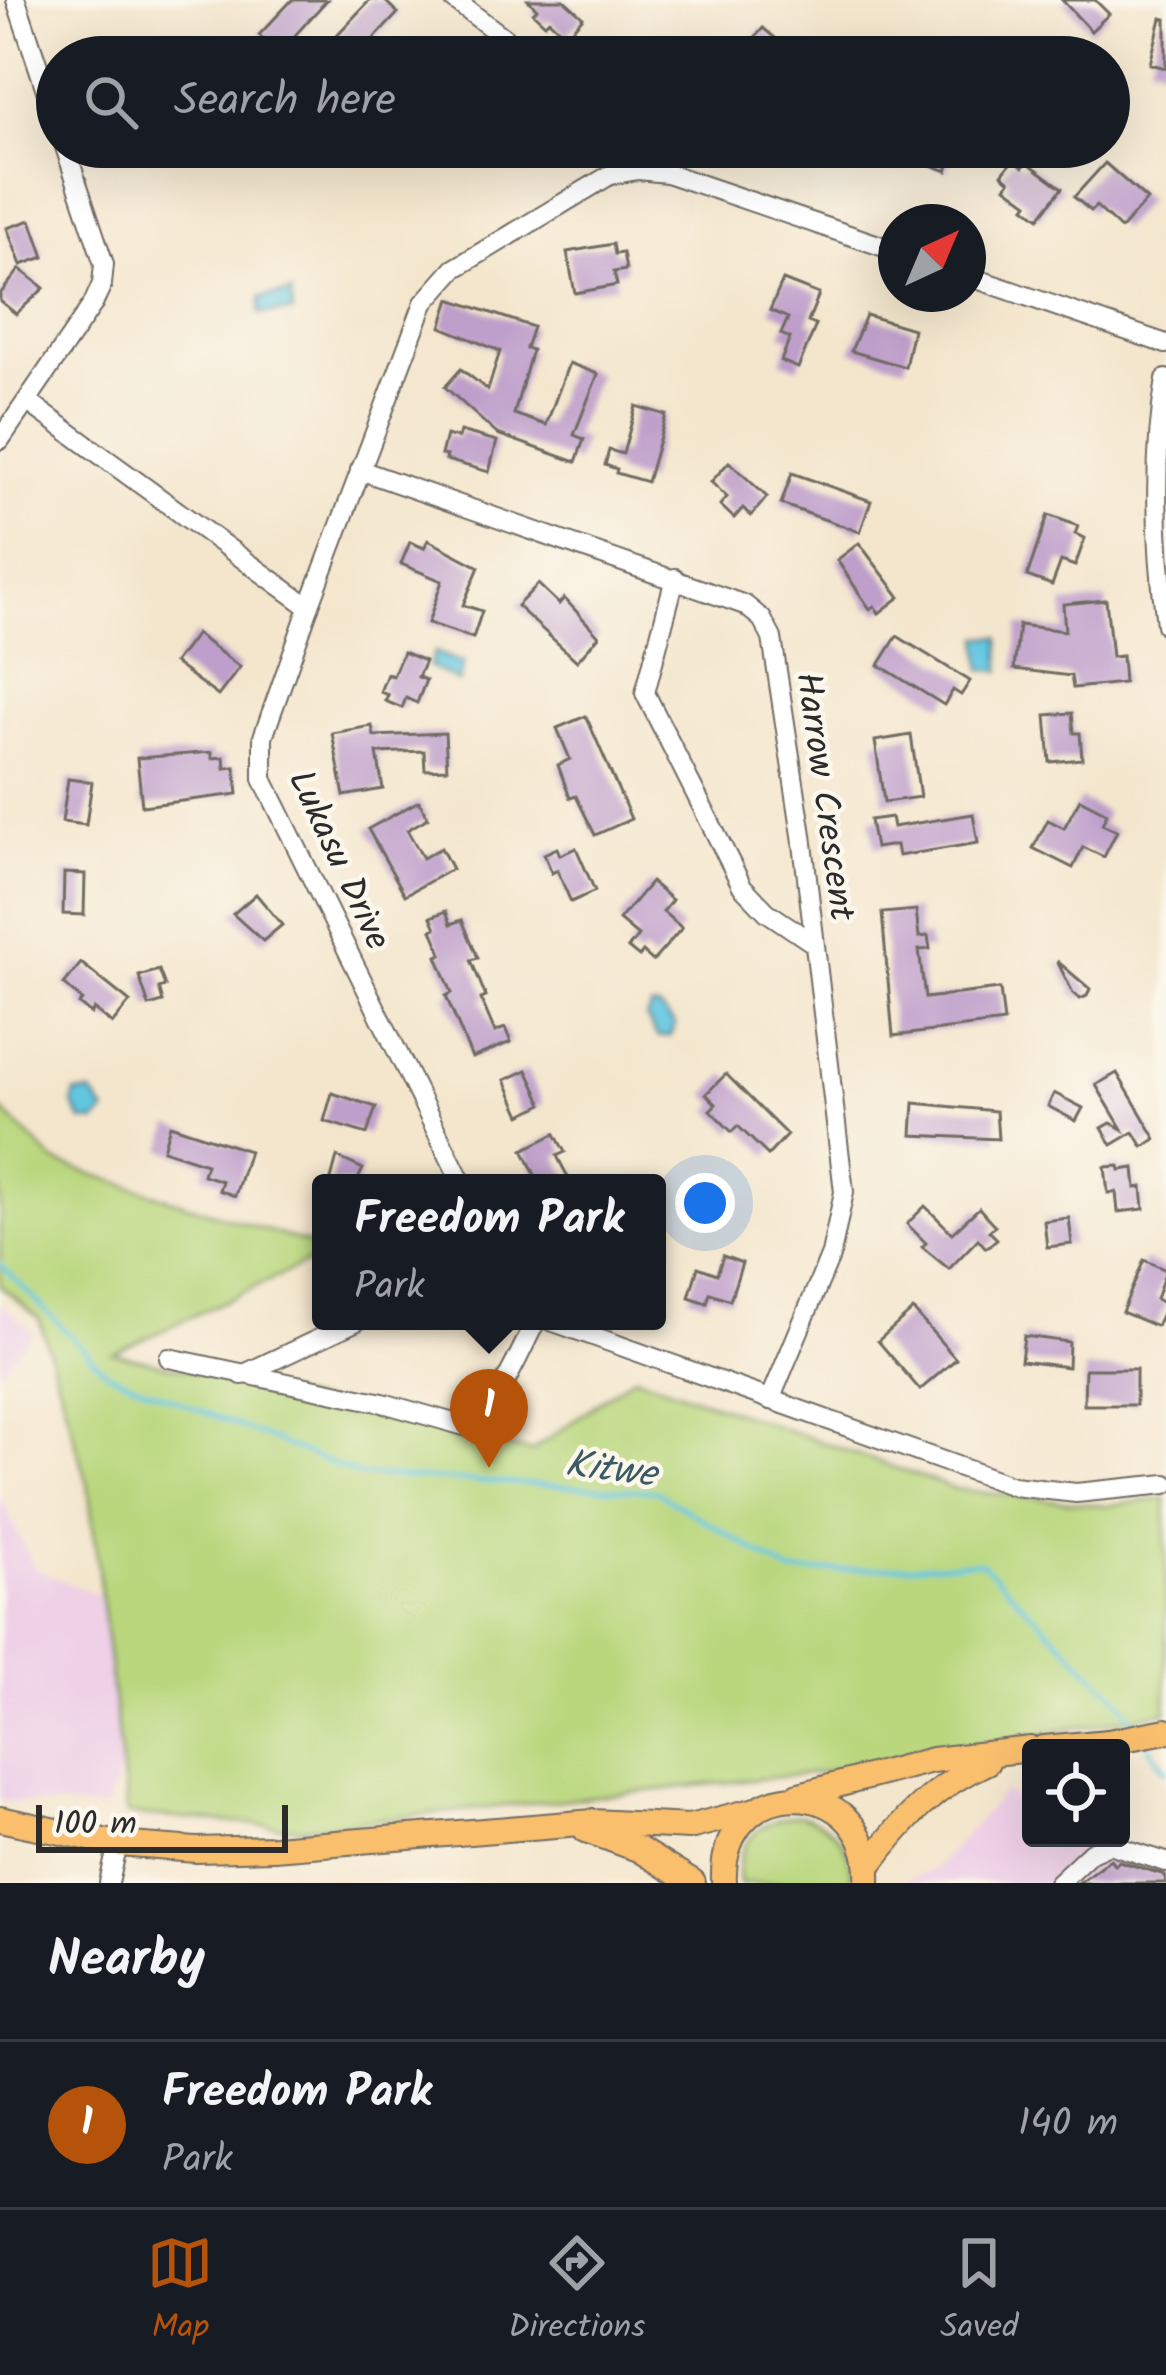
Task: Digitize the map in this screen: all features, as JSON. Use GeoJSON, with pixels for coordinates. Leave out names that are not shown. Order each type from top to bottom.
{"type":"FeatureCollection","features":[{"type":"Feature","properties":{"kind":"main road"},"geometry":{"type":"LineString","coordinates":[[1124,1739],[1166,1731]]}},
{"type":"Feature","properties":{"kind":"main road"},"geometry":{"type":"LineString","coordinates":[[0,1819],[118,1844],[196,1850],[593,1822],[689,1827],[883,1770],[1021,1750]]}},
{"type":"Feature","properties":{"kind":"main road"},"geometry":{"type":"LineString","coordinates":[[869,1874],[906,1817],[934,1792],[964,1772],[1021,1750]]}},
{"type":"Feature","properties":{"kind":"main road"},"geometry":{"type":"LineString","coordinates":[[790,1797],[814,1799],[835,1808],[852,1823],[864,1843],[869,1874]]}},
{"type":"Feature","properties":{"kind":"main road"},"geometry":{"type":"LineString","coordinates":[[724,1883],[728,1843],[752,1811]]}},
{"type":"Feature","properties":{"kind":"main road"},"geometry":{"type":"LineString","coordinates":[[573,1824],[638,1849],[693,1883]]}},
{"type":"Feature","properties":{"kind":"street"},"geometry":{"type":"LineString","coordinates":[[16,0],[36,60]]}},
{"type":"Feature","properties":{"kind":"street"},"geometry":{"type":"LineString","coordinates":[[454,0],[502,36]]}},
{"type":"Feature","properties":{"kind":"street"},"geometry":{"type":"LineString","coordinates":[[0,440],[102,284],[104,264],[72,168]]}},
{"type":"Feature","properties":{"kind":"street"},"geometry":{"type":"LineString","coordinates":[[621,168],[624,172],[667,173],[878,245]]}},
{"type":"Feature","properties":{"kind":"street","name":"Lukasu Drive"},"geometry":{"type":"LineString","coordinates":[[458,1174],[263,779],[263,736],[424,303],[454,268],[610,175],[624,172]]}},
{"type":"Feature","properties":{"kind":"street"},"geometry":{"type":"LineString","coordinates":[[986,282],[1166,344]]}},
{"type":"Feature","properties":{"kind":"street"},"geometry":{"type":"LineString","coordinates":[[1165,612],[1158,538],[1158,427],[1166,380]]}},
{"type":"Feature","properties":{"kind":"street"},"geometry":{"type":"LineString","coordinates":[[28,402],[309,607]]}},
{"type":"Feature","properties":{"kind":"street","name":"Harrow Crescent"},"geometry":{"type":"LineString","coordinates":[[360,470],[745,605],[762,619],[772,638],[802,835],[844,1192],[831,1254],[770,1400]]}},
{"type":"Feature","properties":{"kind":"street"},"geometry":{"type":"LineString","coordinates":[[675,578],[645,694],[742,886],[767,912],[813,943]]}},
{"type":"Feature","properties":{"kind":"street"},"geometry":{"type":"LineString","coordinates":[[242,1375],[338,1330]]}},
{"type":"Feature","properties":{"kind":"street"},"geometry":{"type":"LineString","coordinates":[[169,1358],[383,1403],[468,1427],[492,1403],[531,1330]]}},
{"type":"Feature","properties":{"kind":"street"},"geometry":{"type":"LineString","coordinates":[[575,1330],[1013,1486],[1076,1493],[1166,1484]]}},
{"type":"Feature","properties":{"kind":"street"},"geometry":{"type":"LineString","coordinates":[[109,1883],[118,1844]]}},
{"type":"Feature","properties":{"kind":"street"},"geometry":{"type":"LineString","coordinates":[[1058,1883],[1091,1852],[1109,1844],[1166,1862]]}},
{"type":"Feature","properties":{"kind":"shaded area"},"geometry":{"type":"Polygon","coordinates":[[[0,1303],[34,1332],[0,1372],[0,1303]]]}},
{"type":"Feature","properties":{"kind":"shaded area"},"geometry":{"type":"Polygon","coordinates":[[[0,1496],[35,1569],[169,1625],[106,1809],[0,1801],[0,1496]]]}},
{"type":"Feature","properties":{"kind":"shaded area"},"geometry":{"type":"Polygon","coordinates":[[[1004,1792],[1022,1800],[1022,1847],[1130,1847],[1130,1842],[1166,1852],[1166,1883],[899,1883],[933,1870],[1004,1792]]]}},
{"type":"Feature","properties":{"kind":"green space"},"geometry":{"type":"Polygon","coordinates":[[[0,1108],[55,1162],[312,1245],[312,1260],[114,1353],[531,1452],[634,1376],[955,1489],[1106,1506],[1166,1498],[1166,1712],[817,1773],[298,1828],[127,1814],[88,1484],[39,1318],[0,1286],[0,1108]]]}},
{"type":"Feature","properties":{"kind":"green space"},"geometry":{"type":"Polygon","coordinates":[[[799,1815],[822,1824],[839,1838],[849,1858],[851,1883],[739,1883],[741,1856],[753,1835],[773,1822],[799,1815]]]}},
{"type":"Feature","properties":{"kind":"water"},"geometry":{"type":"Polygon","coordinates":[[[291,293],[293,312],[260,314],[260,297],[291,293]]]}},
{"type":"Feature","properties":{"kind":"water"},"geometry":{"type":"Polygon","coordinates":[[[980,637],[1000,637],[1001,671],[982,670],[980,637]]]}},
{"type":"Feature","properties":{"kind":"water"},"geometry":{"type":"Polygon","coordinates":[[[435,652],[463,664],[459,682],[429,666],[435,652]]]}},
{"type":"Feature","properties":{"kind":"water"},"geometry":{"type":"Polygon","coordinates":[[[651,1007],[659,1008],[675,1024],[670,1036],[658,1037],[646,1018],[651,1007]]]}},
{"type":"Feature","properties":{"kind":"water"},"geometry":{"type":"Polygon","coordinates":[[[75,1093],[92,1093],[106,1112],[96,1122],[82,1121],[73,1104],[75,1093]]]}},
{"type":"Feature","properties":{"kind":"building"},"geometry":{"type":"Polygon","coordinates":[[[292,0],[327,0],[294,36],[259,35],[292,0]]]}},
{"type":"Feature","properties":{"kind":"building"},"geometry":{"type":"Polygon","coordinates":[[[370,0],[384,0],[398,13],[377,36],[336,36],[370,0]]]}},
{"type":"Feature","properties":{"kind":"building"},"geometry":{"type":"Polygon","coordinates":[[[528,0],[564,0],[583,17],[566,36],[533,13],[537,9],[528,0]]]}},
{"type":"Feature","properties":{"kind":"building"},"geometry":{"type":"Polygon","coordinates":[[[1062,0],[1095,0],[1109,14],[1091,31],[1062,0]]]}},
{"type":"Feature","properties":{"kind":"building"},"geometry":{"type":"Polygon","coordinates":[[[1161,18],[1166,19],[1166,68],[1150,64],[1161,18]]]}},
{"type":"Feature","properties":{"kind":"building"},"geometry":{"type":"Polygon","coordinates":[[[1007,168],[1035,168],[1062,188],[1039,218],[1006,187],[1010,181],[1002,174],[1007,168]]]}},
{"type":"Feature","properties":{"kind":"building"},"geometry":{"type":"Polygon","coordinates":[[[1100,168],[1111,168],[1147,200],[1121,229],[1096,206],[1091,211],[1074,197],[1100,168]]]}},
{"type":"Feature","properties":{"kind":"building"},"geometry":{"type":"Polygon","coordinates":[[[31,220],[44,257],[21,265],[7,228],[31,220]]]}},
{"type":"Feature","properties":{"kind":"building"},"geometry":{"type":"Polygon","coordinates":[[[613,244],[615,254],[623,253],[626,270],[614,272],[617,285],[575,293],[567,252],[613,244]]]}},
{"type":"Feature","properties":{"kind":"building"},"geometry":{"type":"Polygon","coordinates":[[[20,269],[44,288],[16,314],[0,301],[0,294],[20,269]]]}},
{"type":"Feature","properties":{"kind":"building"},"geometry":{"type":"Polygon","coordinates":[[[783,280],[819,294],[808,322],[816,325],[798,368],[781,361],[790,338],[781,334],[788,318],[770,310],[783,280]]]}},
{"type":"Feature","properties":{"kind":"building"},"geometry":{"type":"Polygon","coordinates":[[[450,299],[533,327],[526,348],[532,350],[514,414],[546,425],[569,363],[598,374],[574,435],[584,439],[576,462],[497,434],[445,387],[461,369],[488,390],[500,351],[441,327],[450,299]]]}},
{"type":"Feature","properties":{"kind":"building"},"geometry":{"type":"Polygon","coordinates":[[[866,315],[913,329],[905,367],[851,351],[866,315]]]}},
{"type":"Feature","properties":{"kind":"building"},"geometry":{"type":"Polygon","coordinates":[[[636,406],[666,415],[647,482],[605,465],[609,450],[623,454],[636,406]]]}},
{"type":"Feature","properties":{"kind":"building"},"geometry":{"type":"Polygon","coordinates":[[[460,431],[497,441],[489,472],[441,455],[446,435],[458,438],[460,431]]]}},
{"type":"Feature","properties":{"kind":"building"},"geometry":{"type":"Polygon","coordinates":[[[729,462],[767,497],[751,516],[743,508],[734,518],[720,505],[727,497],[711,482],[729,462]]]}},
{"type":"Feature","properties":{"kind":"building"},"geometry":{"type":"Polygon","coordinates":[[[792,473],[871,501],[860,532],[781,504],[792,473]]]}},
{"type":"Feature","properties":{"kind":"building"},"geometry":{"type":"Polygon","coordinates":[[[1048,515],[1078,526],[1075,534],[1085,538],[1075,566],[1061,561],[1052,585],[1027,576],[1048,515]]]}},
{"type":"Feature","properties":{"kind":"building"},"geometry":{"type":"Polygon","coordinates":[[[428,540],[479,567],[463,605],[482,611],[473,638],[428,623],[442,581],[401,564],[410,542],[424,548],[428,540]]]}},
{"type":"Feature","properties":{"kind":"building"},"geometry":{"type":"Polygon","coordinates":[[[859,543],[900,597],[879,613],[874,606],[870,609],[837,560],[859,543]]]}},
{"type":"Feature","properties":{"kind":"building"},"geometry":{"type":"Polygon","coordinates":[[[538,584],[559,604],[564,598],[599,636],[577,661],[517,606],[538,584]]]}},
{"type":"Feature","properties":{"kind":"building"},"geometry":{"type":"Polygon","coordinates":[[[1106,600],[1112,657],[1122,656],[1124,683],[1073,688],[1071,676],[1014,669],[1019,625],[1065,631],[1063,604],[1106,600]]]}},
{"type":"Feature","properties":{"kind":"building"},"geometry":{"type":"Polygon","coordinates":[[[196,634],[240,667],[218,696],[174,663],[196,634]]]}},
{"type":"Feature","properties":{"kind":"building"},"geometry":{"type":"Polygon","coordinates":[[[897,636],[970,681],[961,695],[953,690],[944,705],[879,665],[897,636]]]}},
{"type":"Feature","properties":{"kind":"building"},"geometry":{"type":"Polygon","coordinates":[[[403,652],[425,661],[418,677],[426,680],[417,703],[406,698],[402,708],[385,701],[388,695],[380,692],[403,652]]]}},
{"type":"Feature","properties":{"kind":"building"},"geometry":{"type":"Polygon","coordinates":[[[1072,713],[1082,759],[1050,762],[1046,715],[1072,713]]]}},
{"type":"Feature","properties":{"kind":"building"},"geometry":{"type":"Polygon","coordinates":[[[586,716],[631,819],[595,835],[576,796],[570,798],[558,765],[570,759],[557,728],[586,716]]]}},
{"type":"Feature","properties":{"kind":"building"},"geometry":{"type":"Polygon","coordinates":[[[372,726],[374,736],[445,733],[447,769],[425,770],[424,751],[377,753],[383,789],[344,796],[332,733],[372,726]]]}},
{"type":"Feature","properties":{"kind":"building"},"geometry":{"type":"Polygon","coordinates":[[[911,735],[920,797],[884,802],[875,741],[911,735]]]}},
{"type":"Feature","properties":{"kind":"building"},"geometry":{"type":"Polygon","coordinates":[[[212,752],[212,758],[224,757],[225,768],[235,767],[238,794],[142,806],[137,758],[212,752]]]}},
{"type":"Feature","properties":{"kind":"building"},"geometry":{"type":"Polygon","coordinates":[[[68,779],[92,782],[86,825],[62,822],[68,779]]]}},
{"type":"Feature","properties":{"kind":"building"},"geometry":{"type":"Polygon","coordinates":[[[1080,799],[1107,813],[1102,824],[1117,831],[1104,857],[1083,847],[1073,868],[1033,848],[1048,820],[1064,828],[1080,799]]]}},
{"type":"Feature","properties":{"kind":"building"},"geometry":{"type":"Polygon","coordinates":[[[419,801],[428,818],[407,830],[423,858],[441,848],[452,869],[405,895],[368,829],[419,801]]]}},
{"type":"Feature","properties":{"kind":"building"},"geometry":{"type":"Polygon","coordinates":[[[973,814],[978,843],[898,856],[896,845],[875,848],[870,820],[891,817],[893,827],[973,814]]]}},
{"type":"Feature","properties":{"kind":"building"},"geometry":{"type":"Polygon","coordinates":[[[557,848],[560,855],[576,848],[595,891],[571,902],[544,854],[557,848]]]}},
{"type":"Feature","properties":{"kind":"building"},"geometry":{"type":"Polygon","coordinates":[[[64,873],[85,874],[84,915],[63,914],[64,873]]]}},
{"type":"Feature","properties":{"kind":"building"},"geometry":{"type":"Polygon","coordinates":[[[651,882],[672,900],[663,912],[682,928],[653,961],[628,948],[638,936],[619,920],[651,882]]]}},
{"type":"Feature","properties":{"kind":"building"},"geometry":{"type":"Polygon","coordinates":[[[256,894],[282,925],[263,941],[233,914],[256,894]]]}},
{"type":"Feature","properties":{"kind":"building"},"geometry":{"type":"Polygon","coordinates":[[[916,910],[919,937],[928,936],[930,949],[919,950],[925,998],[1000,989],[1004,1022],[893,1036],[882,913],[916,910]]]}},
{"type":"Feature","properties":{"kind":"building"},"geometry":{"type":"Polygon","coordinates":[[[446,911],[451,924],[462,920],[478,958],[471,960],[486,997],[481,999],[495,1032],[505,1028],[511,1042],[472,1058],[446,996],[452,993],[432,930],[436,928],[431,917],[446,911]]]}},
{"type":"Feature","properties":{"kind":"building"},"geometry":{"type":"Polygon","coordinates":[[[1057,961],[1090,989],[1087,996],[1080,999],[1073,993],[1057,961]]]}},
{"type":"Feature","properties":{"kind":"building"},"geometry":{"type":"Polygon","coordinates":[[[81,963],[130,1002],[112,1024],[79,1004],[82,1000],[64,984],[81,963]]]}},
{"type":"Feature","properties":{"kind":"building"},"geometry":{"type":"Polygon","coordinates":[[[159,970],[165,986],[159,988],[163,1002],[149,1006],[139,976],[159,970]]]}},
{"type":"Feature","properties":{"kind":"building"},"geometry":{"type":"Polygon","coordinates":[[[527,1070],[543,1104],[521,1115],[505,1080],[527,1070]]]}},
{"type":"Feature","properties":{"kind":"building"},"geometry":{"type":"Polygon","coordinates":[[[1117,1073],[1156,1139],[1143,1147],[1134,1132],[1112,1145],[1102,1128],[1111,1123],[1122,1129],[1096,1085],[1117,1073]]]}},
{"type":"Feature","properties":{"kind":"building"},"geometry":{"type":"Polygon","coordinates":[[[726,1074],[787,1135],[768,1155],[738,1126],[732,1132],[710,1110],[716,1104],[706,1094],[726,1074]]]}},
{"type":"Feature","properties":{"kind":"building"},"geometry":{"type":"Polygon","coordinates":[[[332,1093],[376,1107],[367,1134],[324,1121],[332,1093]]]}},
{"type":"Feature","properties":{"kind":"building"},"geometry":{"type":"Polygon","coordinates":[[[1054,1093],[1083,1108],[1076,1121],[1048,1106],[1054,1093]]]}},
{"type":"Feature","properties":{"kind":"building"},"geometry":{"type":"Polygon","coordinates":[[[914,1103],[996,1111],[998,1139],[912,1135],[914,1103]]]}},
{"type":"Feature","properties":{"kind":"building"},"geometry":{"type":"Polygon","coordinates":[[[170,1125],[249,1151],[235,1196],[219,1190],[222,1181],[203,1175],[206,1164],[163,1150],[170,1125]]]}},
{"type":"Feature","properties":{"kind":"building"},"geometry":{"type":"Polygon","coordinates":[[[555,1134],[565,1152],[557,1156],[566,1174],[535,1174],[523,1150],[555,1134]]]}},
{"type":"Feature","properties":{"kind":"building"},"geometry":{"type":"Polygon","coordinates":[[[337,1157],[363,1169],[360,1174],[332,1174],[337,1157]]]}},
{"type":"Feature","properties":{"kind":"building"},"geometry":{"type":"Polygon","coordinates":[[[1119,1166],[1120,1170],[1134,1168],[1144,1209],[1118,1212],[1116,1192],[1108,1193],[1105,1167],[1119,1166]]]}},
{"type":"Feature","properties":{"kind":"building"},"geometry":{"type":"Polygon","coordinates":[[[925,1206],[952,1233],[979,1208],[995,1226],[989,1231],[997,1239],[986,1248],[978,1239],[949,1269],[922,1247],[926,1243],[907,1224],[925,1206]]]}},
{"type":"Feature","properties":{"kind":"building"},"geometry":{"type":"Polygon","coordinates":[[[1069,1218],[1072,1244],[1047,1247],[1044,1221],[1069,1218]]]}},
{"type":"Feature","properties":{"kind":"building"},"geometry":{"type":"Polygon","coordinates":[[[723,1256],[742,1263],[730,1300],[710,1293],[707,1303],[689,1297],[698,1267],[717,1274],[723,1256]]]}},
{"type":"Feature","properties":{"kind":"building"},"geometry":{"type":"Polygon","coordinates":[[[1144,1260],[1166,1270],[1156,1299],[1166,1304],[1156,1326],[1122,1312],[1144,1260]]]}},
{"type":"Feature","properties":{"kind":"building"},"geometry":{"type":"Polygon","coordinates":[[[913,1310],[956,1359],[920,1390],[878,1341],[913,1310]]]}},
{"type":"Feature","properties":{"kind":"building"},"geometry":{"type":"Polygon","coordinates":[[[1024,1336],[1069,1342],[1068,1367],[1021,1361],[1024,1336]]]}},
{"type":"Feature","properties":{"kind":"building"},"geometry":{"type":"Polygon","coordinates":[[[1085,1369],[1136,1369],[1136,1405],[1084,1405],[1085,1369]]]}},
{"type":"Feature","properties":{"kind":"building"},"geometry":{"type":"Polygon","coordinates":[[[1110,1859],[1115,1865],[1119,1861],[1165,1875],[1166,1883],[1078,1883],[1110,1859]]]}},
{"type":"Feature","properties":{"kind":"waterway","name":"Kitwe"},"geometry":{"type":"LineString","coordinates":[[0,1264],[106,1372],[359,1475],[655,1491],[792,1573],[981,1562],[1120,1700],[1137,1726]]}},
{"type":"Feature","properties":{"kind":"waterway","name":"Kitwe"},"geometry":{"type":"LineString","coordinates":[[1149,1746],[1166,1771]]}},
{"type":"Feature","properties":{"kind":"place","name":"Freedom Park"},"geometry":{"type":"Point","coordinates":[489,1468]}}]}
